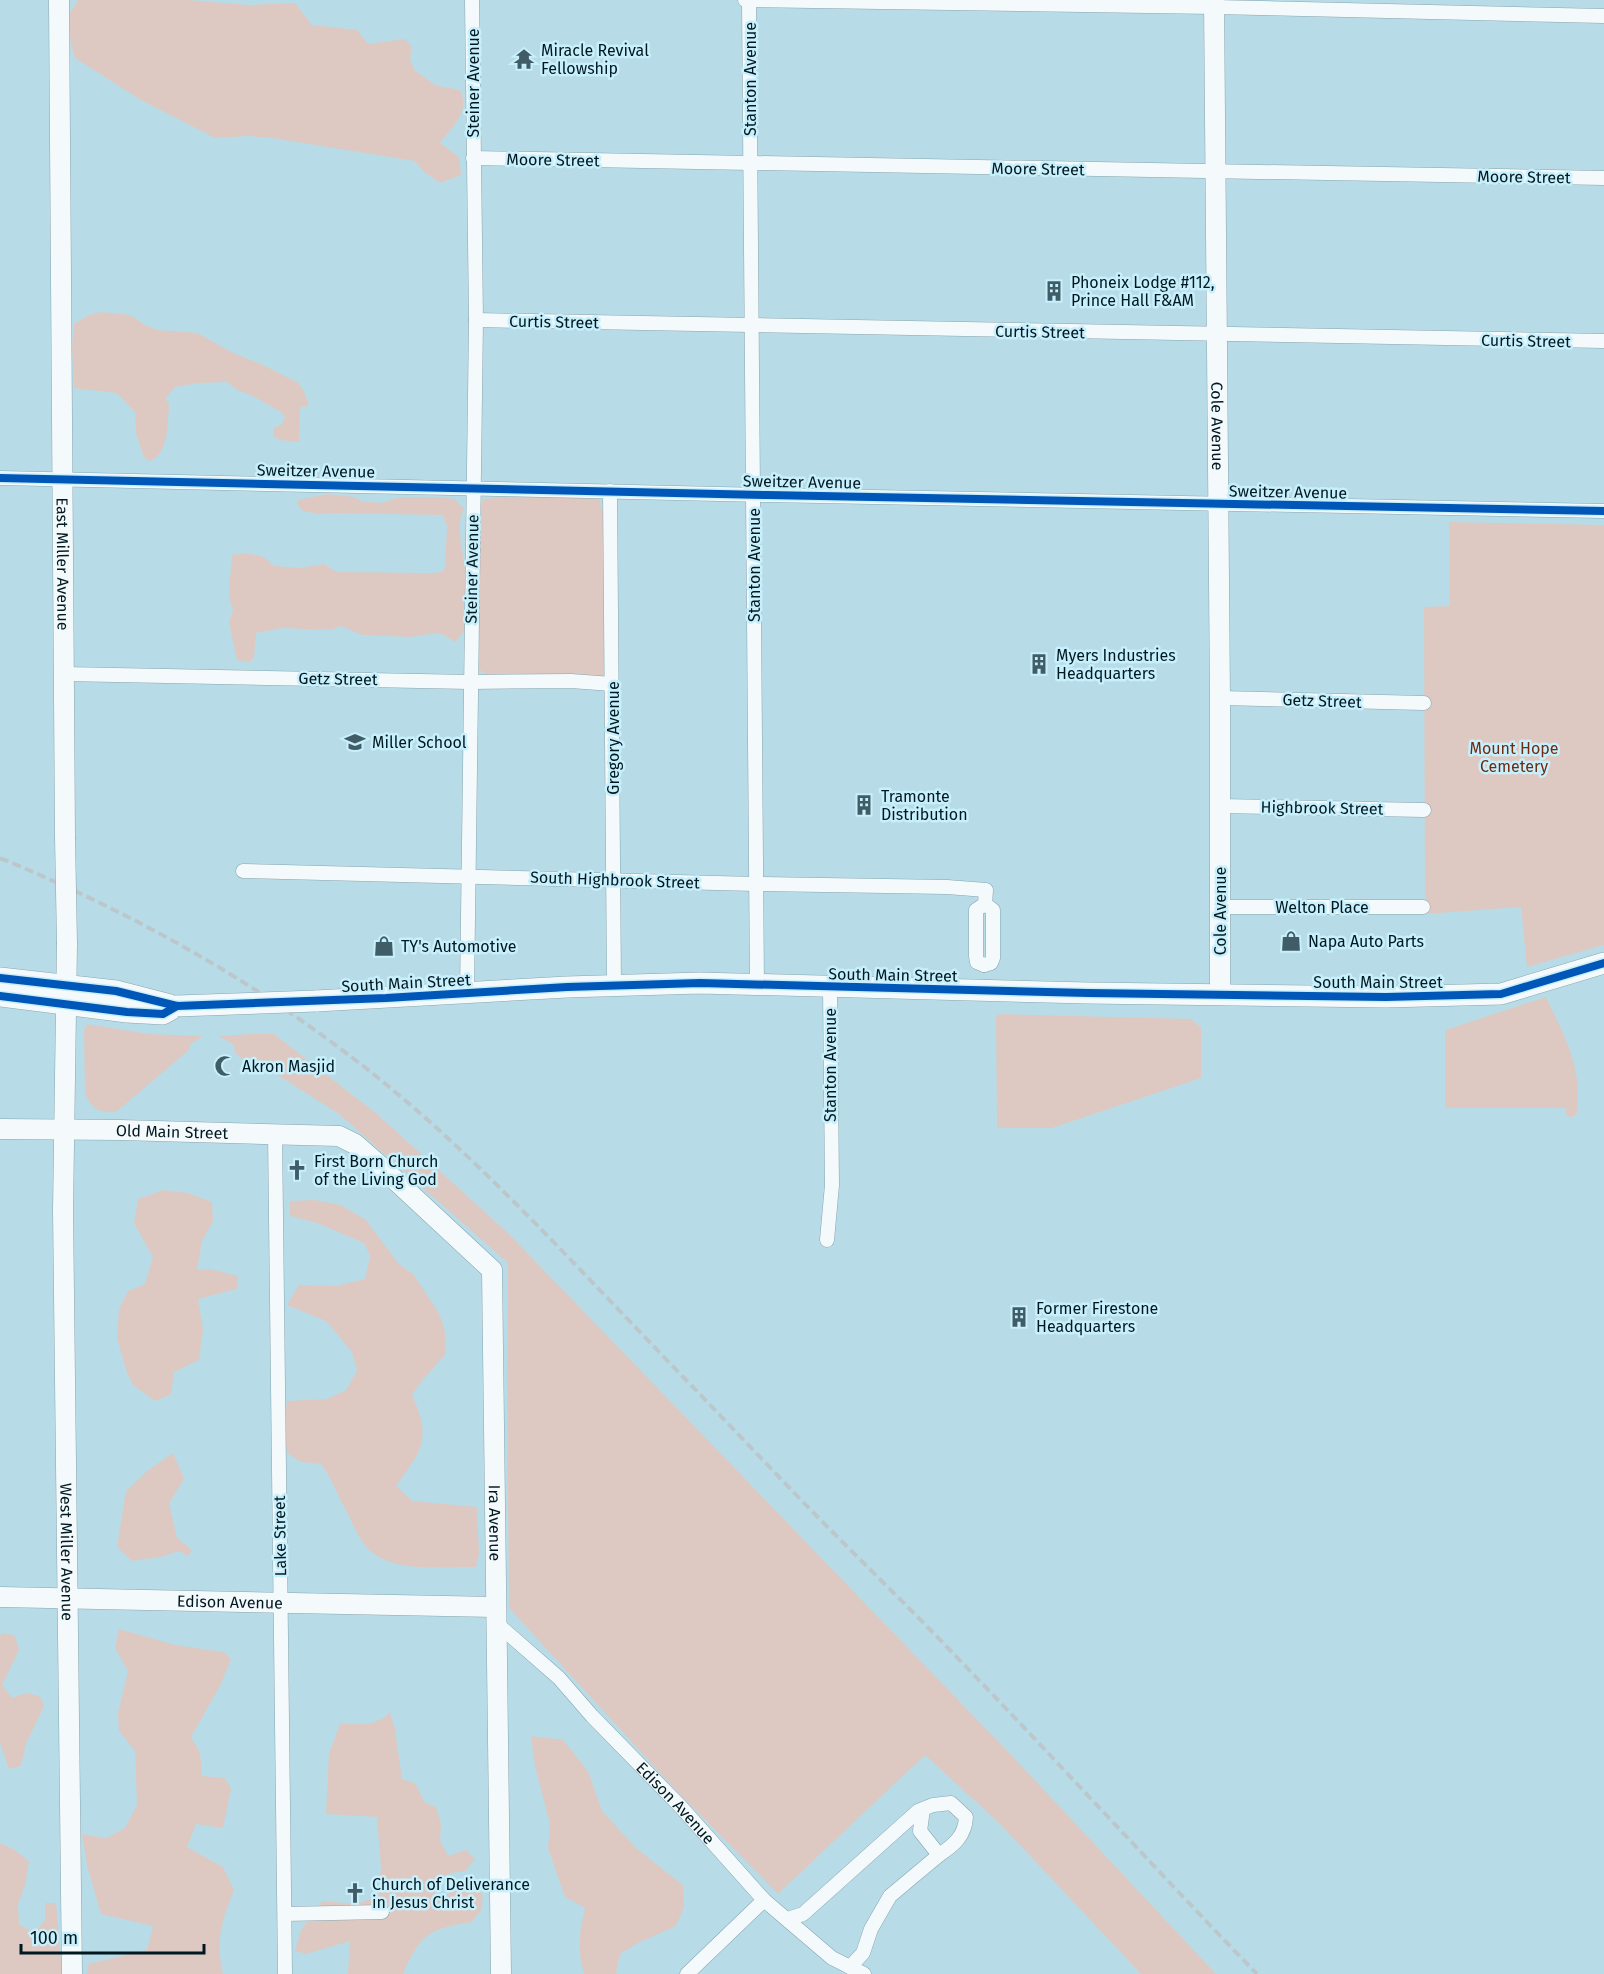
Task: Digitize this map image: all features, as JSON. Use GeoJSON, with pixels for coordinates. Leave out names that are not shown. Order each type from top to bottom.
{"type":"FeatureCollection","features":[{"type":"Feature","properties":{"kind":"main road","name":"East Miller Avenue"},"geometry":{"type":"LineString","coordinates":[[59,0],[67,944],[63,1129]]}},
{"type":"Feature","properties":{"kind":"main road","name":"Cole Avenue"},"geometry":{"type":"LineString","coordinates":[[1214,4],[1220,995]]}},
{"type":"Feature","properties":{"kind":"main road","name":"South Main Street"},"geometry":{"type":"LineString","coordinates":[[0,978],[127,1012],[163,1014],[177,1006],[699,983],[1386,998],[1501,994],[1604,963]]}},
{"type":"Feature","properties":{"kind":"main road","name":"South Main Street"},"geometry":{"type":"LineString","coordinates":[[0,996],[67,995]]}},
{"type":"Feature","properties":{"kind":"main road","name":"Old Main Street"},"geometry":{"type":"LineString","coordinates":[[0,1129],[274,1133],[332,1135],[345,1138]]}},
{"type":"Feature","properties":{"kind":"main road","name":"West Miller Avenue"},"geometry":{"type":"LineString","coordinates":[[63,1129],[66,1598],[72,1974]]}},
{"type":"Feature","properties":{"kind":"main road","name":"Ira Avenue"},"geometry":{"type":"LineString","coordinates":[[345,1138],[356,1144],[492,1270],[501,1974]]}},
{"type":"Feature","properties":{"kind":"main road","name":"Edison Avenue"},"geometry":{"type":"LineString","coordinates":[[0,1597],[281,1603],[495,1614]]}},
{"type":"Feature","properties":{"kind":"street","name":"Steiner Avenue"},"geometry":{"type":"LineString","coordinates":[[467,993],[476,320],[472,0]]}},
{"type":"Feature","properties":{"kind":"street"},"geometry":{"type":"LineString","coordinates":[[748,0],[1214,4],[1604,16]]}},
{"type":"Feature","properties":{"kind":"street","name":"Stanton Avenue"},"geometry":{"type":"LineString","coordinates":[[748,0],[756,986]]}},
{"type":"Feature","properties":{"kind":"street","name":"Moore Street"},"geometry":{"type":"LineString","coordinates":[[473,158],[1604,178]]}},
{"type":"Feature","properties":{"kind":"street","name":"Curtis Street"},"geometry":{"type":"LineString","coordinates":[[476,320],[1604,341]]}},
{"type":"Feature","properties":{"kind":"street","name":"Sweitzer Avenue"},"geometry":{"type":"LineString","coordinates":[[0,478],[1604,511]]}},
{"type":"Feature","properties":{"kind":"street","name":"Gregory Avenue"},"geometry":{"type":"LineString","coordinates":[[610,491],[614,986]]}},
{"type":"Feature","properties":{"kind":"street","name":"Getz Street"},"geometry":{"type":"LineString","coordinates":[[64,674],[470,682],[570,681],[612,684]]}},
{"type":"Feature","properties":{"kind":"street","name":"Getz Street"},"geometry":{"type":"LineString","coordinates":[[1220,698],[1424,703]]}},
{"type":"Feature","properties":{"kind":"street","name":"Highbrook Street"},"geometry":{"type":"LineString","coordinates":[[1220,806],[1424,810]]}},
{"type":"Feature","properties":{"kind":"street","name":"South Highbrook Street"},"geometry":{"type":"LineString","coordinates":[[243,871],[947,887],[986,897],[993,910],[993,958],[991,963],[984,966],[983,990]]}},
{"type":"Feature","properties":{"kind":"street","name":"Welton Place"},"geometry":{"type":"LineString","coordinates":[[1221,907],[1424,908]]}},
{"type":"Feature","properties":{"kind":"street","name":"Stanton Avenue"},"geometry":{"type":"LineString","coordinates":[[827,1240],[832,1185],[830,987]]}},
{"type":"Feature","properties":{"kind":"street","name":"Lake Street"},"geometry":{"type":"LineString","coordinates":[[274,1133],[285,1974]]}},
{"type":"Feature","properties":{"kind":"street","name":"Edison Avenue"},"geometry":{"type":"LineString","coordinates":[[495,1614],[681,1807],[764,1900],[832,1958],[864,1974]]}},
{"type":"Feature","properties":{"kind":"street"},"geometry":{"type":"LineString","coordinates":[[788,1919],[803,1914],[902,1824],[923,1809],[933,1805],[951,1803],[966,1817],[965,1828],[958,1841],[890,1896],[870,1929],[863,1953],[850,1967]]}},
{"type":"Feature","properties":{"kind":"street"},"geometry":{"type":"LineString","coordinates":[[923,1809],[920,1831],[939,1855]]}},
{"type":"Feature","properties":{"kind":"street"},"geometry":{"type":"LineString","coordinates":[[687,1974],[764,1900]]}},
{"type":"Feature","properties":{"kind":"street"},"geometry":{"type":"LineString","coordinates":[[285,1914],[382,1912]]}},
{"type":"Feature","properties":{"kind":"green space"},"geometry":{"type":"Polygon","coordinates":[[[78,0],[189,0],[248,5],[295,3],[312,25],[357,30],[368,44],[405,39],[412,47],[410,59],[415,71],[436,85],[461,91],[463,107],[461,113],[440,143],[459,157],[461,175],[440,183],[423,171],[415,161],[272,138],[249,136],[215,138],[141,100],[75,58],[71,45],[68,16],[78,0]]]}},
{"type":"Feature","properties":{"kind":"green space"},"geometry":{"type":"Polygon","coordinates":[[[100,312],[134,317],[157,330],[198,333],[231,352],[297,382],[304,391],[309,406],[300,407],[299,442],[280,440],[273,436],[273,428],[281,425],[285,418],[281,412],[237,390],[227,382],[198,383],[175,387],[165,399],[169,403],[164,446],[155,458],[148,461],[143,455],[136,433],[135,412],[117,393],[74,388],[72,346],[74,324],[89,315],[100,312]]]}},
{"type":"Feature","properties":{"kind":"green space"},"geometry":{"type":"Polygon","coordinates":[[[327,494],[381,503],[400,497],[437,497],[455,499],[464,509],[460,525],[466,575],[465,624],[463,632],[455,642],[436,633],[410,637],[362,635],[341,626],[331,630],[282,628],[256,633],[254,657],[250,662],[237,660],[229,623],[233,609],[229,596],[232,555],[246,553],[264,557],[274,566],[300,568],[324,564],[337,572],[433,573],[441,572],[445,568],[447,527],[443,515],[319,514],[303,511],[297,504],[298,500],[327,494]]]}},
{"type":"Feature","properties":{"kind":"green space"},"geometry":{"type":"Polygon","coordinates":[[[599,497],[603,514],[604,676],[496,677],[483,673],[477,667],[479,514],[483,499],[599,497]]]}},
{"type":"Feature","properties":{"kind":"green space","name":"Mount Hope Cemetery"},"geometry":{"type":"Polygon","coordinates":[[[1449,522],[1604,525],[1604,945],[1527,967],[1521,907],[1425,914],[1424,607],[1450,606],[1449,522]]]}},
{"type":"Feature","properties":{"kind":"green space"},"geometry":{"type":"Polygon","coordinates":[[[1546,997],[1573,1058],[1578,1084],[1577,1113],[1572,1117],[1567,1116],[1565,1108],[1445,1108],[1445,1030],[1546,997]]]}},
{"type":"Feature","properties":{"kind":"green space"},"geometry":{"type":"Polygon","coordinates":[[[1001,1014],[1191,1019],[1201,1027],[1201,1078],[1052,1128],[997,1128],[996,1016],[1001,1014]]]}},
{"type":"Feature","properties":{"kind":"green space"},"geometry":{"type":"Polygon","coordinates":[[[87,1024],[149,1034],[203,1036],[189,1045],[191,1048],[116,1112],[105,1112],[93,1106],[85,1093],[84,1030],[87,1024]]]}},
{"type":"Feature","properties":{"kind":"green space"},"geometry":{"type":"Polygon","coordinates":[[[274,1034],[377,1114],[509,1234],[1014,1758],[1216,1974],[1141,1974],[999,1823],[925,1755],[778,1894],[673,1787],[509,1608],[508,1263],[339,1114],[251,1058],[246,1058],[246,1061],[241,1058],[236,1053],[234,1045],[219,1036],[274,1034]]]}},
{"type":"Feature","properties":{"kind":"green space"},"geometry":{"type":"Polygon","coordinates":[[[163,1190],[188,1193],[212,1202],[213,1221],[202,1241],[197,1270],[210,1269],[238,1276],[237,1289],[198,1299],[203,1329],[199,1360],[174,1372],[171,1394],[155,1401],[133,1385],[127,1373],[117,1338],[119,1309],[128,1291],[145,1284],[153,1257],[134,1223],[138,1199],[163,1190]]]}},
{"type":"Feature","properties":{"kind":"green space"},"geometry":{"type":"Polygon","coordinates":[[[314,1200],[341,1205],[366,1220],[398,1263],[414,1275],[440,1315],[445,1332],[446,1353],[412,1395],[422,1423],[423,1434],[418,1453],[396,1486],[412,1501],[477,1507],[479,1553],[476,1567],[416,1567],[387,1561],[375,1555],[359,1537],[321,1464],[301,1462],[287,1453],[284,1427],[287,1401],[327,1399],[346,1390],[357,1371],[352,1352],[326,1321],[287,1305],[299,1285],[335,1286],[365,1279],[370,1256],[364,1243],[317,1223],[290,1216],[290,1201],[314,1200]]]}},
{"type":"Feature","properties":{"kind":"green space"},"geometry":{"type":"Polygon","coordinates":[[[173,1453],[184,1479],[169,1503],[177,1538],[192,1550],[188,1556],[179,1551],[160,1557],[132,1561],[117,1547],[126,1491],[147,1471],[173,1453]]]}},
{"type":"Feature","properties":{"kind":"green space"},"geometry":{"type":"Polygon","coordinates":[[[119,1629],[175,1645],[224,1652],[231,1659],[220,1686],[191,1737],[200,1752],[202,1776],[225,1778],[231,1789],[223,1828],[196,1824],[187,1847],[223,1867],[234,1890],[221,1931],[220,1951],[223,1974],[87,1974],[88,1964],[147,1950],[153,1926],[101,1914],[87,1865],[82,1834],[106,1838],[125,1828],[137,1805],[135,1751],[119,1731],[118,1713],[128,1671],[115,1648],[119,1629]]]}},
{"type":"Feature","properties":{"kind":"green space"},"geometry":{"type":"Polygon","coordinates":[[[5,1633],[15,1636],[19,1650],[2,1685],[12,1698],[26,1693],[40,1696],[44,1706],[26,1744],[21,1766],[9,1769],[0,1743],[0,1635],[5,1633]]]}},
{"type":"Feature","properties":{"kind":"green space"},"geometry":{"type":"Polygon","coordinates":[[[390,1712],[395,1729],[402,1779],[415,1783],[425,1803],[436,1807],[441,1824],[440,1840],[448,1856],[466,1850],[475,1859],[465,1871],[451,1873],[434,1881],[436,1902],[452,1892],[475,1889],[483,1895],[481,1910],[472,1922],[446,1927],[428,1935],[415,1950],[403,1974],[348,1974],[350,1941],[306,1954],[295,1951],[301,1930],[322,1901],[355,1904],[378,1897],[381,1867],[377,1817],[326,1814],[329,1753],[340,1724],[373,1722],[390,1712]]]}},
{"type":"Feature","properties":{"kind":"green space"},"geometry":{"type":"Polygon","coordinates":[[[531,1736],[563,1740],[588,1771],[602,1811],[637,1849],[683,1885],[684,1907],[676,1926],[620,1954],[616,1974],[584,1974],[580,1956],[580,1941],[585,1908],[565,1897],[548,1848],[550,1824],[535,1766],[531,1736]]]}},
{"type":"Feature","properties":{"kind":"green space"},"geometry":{"type":"Polygon","coordinates":[[[0,1843],[29,1861],[25,1886],[18,1904],[19,1924],[34,1933],[45,1920],[45,1903],[56,1903],[62,1974],[0,1974],[0,1843]]]}},
{"type":"Feature","properties":{"kind":"railway"},"geometry":{"type":"LineString","coordinates":[[0,858],[139,923],[228,973],[313,1029],[419,1112],[480,1168],[567,1256],[799,1498],[985,1687],[1257,1974]]}},
{"type":"Feature","properties":{"kind":"cycle path"},"geometry":{"type":"LineString","coordinates":[[0,478],[1604,511]]}},
{"type":"Feature","properties":{"kind":"cycle path"},"geometry":{"type":"LineString","coordinates":[[0,978],[116,991],[177,1006],[386,998],[567,987],[700,983],[1088,993],[1386,997],[1501,994],[1604,963]]}},
{"type":"Feature","properties":{"kind":"cycle path"},"geometry":{"type":"LineString","coordinates":[[0,996],[127,1012],[163,1014],[177,1006]]}},
{"type":"Feature","properties":{"kind":"place","name":"Miracle Revival Fellowship"},"geometry":{"type":"Point","coordinates":[524,59]}},
{"type":"Feature","properties":{"kind":"place","name":"Phoneix Lodge #112, Prince Hall F&AM"},"geometry":{"type":"Point","coordinates":[1054,291]}},
{"type":"Feature","properties":{"kind":"place","name":"Myers Industries Headquarters"},"geometry":{"type":"Point","coordinates":[1039,664]}},
{"type":"Feature","properties":{"kind":"place","name":"Miller School"},"geometry":{"type":"Point","coordinates":[355,742]}},
{"type":"Feature","properties":{"kind":"place","name":"Tramonte Distribution"},"geometry":{"type":"Point","coordinates":[864,805]}},
{"type":"Feature","properties":{"kind":"place","name":"Napa Auto Parts"},"geometry":{"type":"Point","coordinates":[1291,941]}},
{"type":"Feature","properties":{"kind":"place","name":"TY's Automotive"},"geometry":{"type":"Point","coordinates":[384,946]}},
{"type":"Feature","properties":{"kind":"place","name":"Akron Masjid"},"geometry":{"type":"Point","coordinates":[225,1066]}},
{"type":"Feature","properties":{"kind":"place","name":"First Born Church of the Living God"},"geometry":{"type":"Point","coordinates":[297,1170]}},
{"type":"Feature","properties":{"kind":"place","name":"Former Firestone Headquarters"},"geometry":{"type":"Point","coordinates":[1019,1317]}},
{"type":"Feature","properties":{"kind":"place","name":"Church of Deliverance in Jesus Christ"},"geometry":{"type":"Point","coordinates":[355,1893]}}]}
